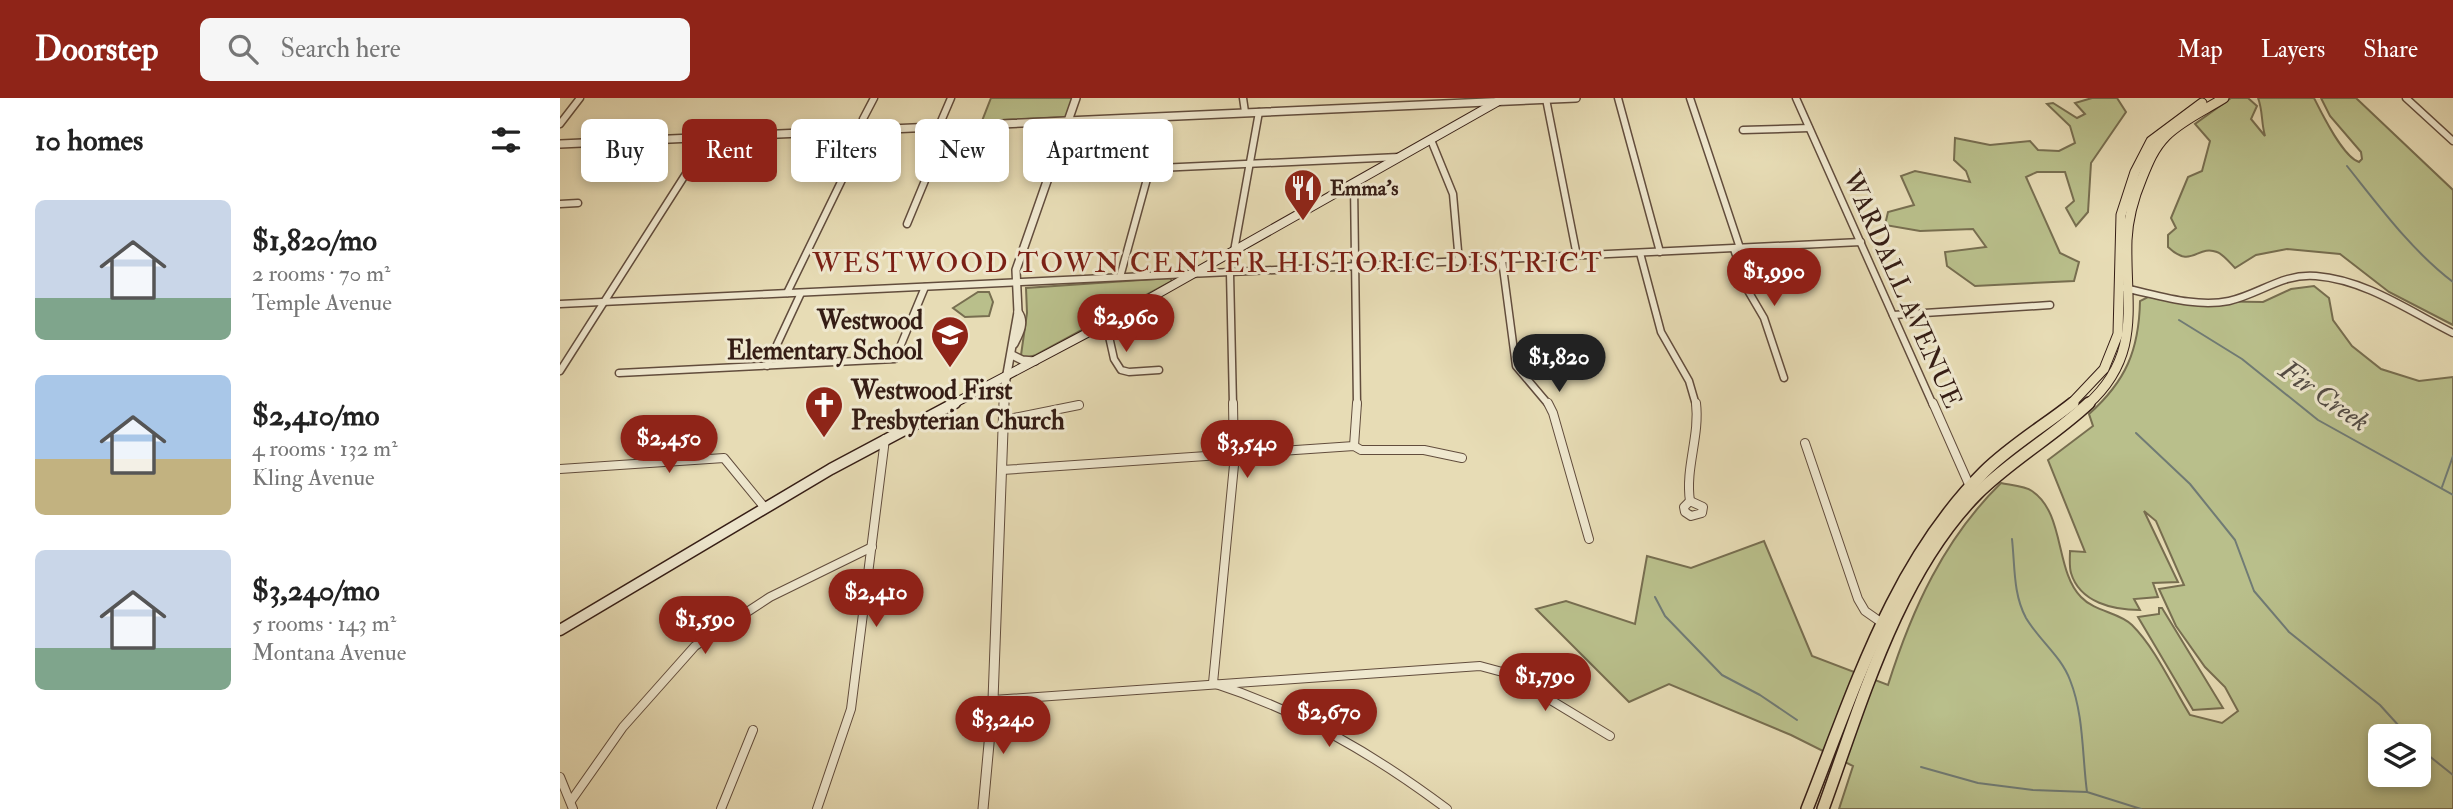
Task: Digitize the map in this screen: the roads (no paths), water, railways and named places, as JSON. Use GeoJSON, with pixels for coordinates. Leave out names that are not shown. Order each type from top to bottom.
{"type":"FeatureCollection","features":[{"type":"Feature","properties":{"kind":"main road"},"geometry":{"type":"LineString","coordinates":[[1822,809],[1886,626],[1889,604],[1929,536],[2010,450],[2077,400],[2104,369],[2118,334],[2125,288],[2121,215],[2135,172],[2151,141],[2210,98]]}},
{"type":"Feature","properties":{"kind":"main road"},"geometry":{"type":"LineString","coordinates":[[2190,115],[2224,98]]}},
{"type":"Feature","properties":{"kind":"main road"},"geometry":{"type":"LineString","coordinates":[[560,630],[885,439],[1106,323],[1501,100]]}},
{"type":"Feature","properties":{"kind":"main road"},"geometry":{"type":"LineString","coordinates":[[1807,809],[1886,626]]}},
{"type":"Feature","properties":{"kind":"street"},"geometry":{"type":"LineString","coordinates":[[560,124],[580,98]]}},
{"type":"Feature","properties":{"kind":"street"},"geometry":{"type":"LineString","coordinates":[[865,119],[874,98]]}},
{"type":"Feature","properties":{"kind":"street"},"geometry":{"type":"LineString","coordinates":[[942,119],[951,98]]}},
{"type":"Feature","properties":{"kind":"street"},"geometry":{"type":"LineString","coordinates":[[1070,119],[1076,98]]}},
{"type":"Feature","properties":{"kind":"street"},"geometry":{"type":"LineString","coordinates":[[1243,98],[1245,112]]}},
{"type":"Feature","properties":{"kind":"street"},"geometry":{"type":"LineString","coordinates":[[1092,119],[1465,103],[1476,100],[1576,98]]}},
{"type":"Feature","properties":{"kind":"street"},"geometry":{"type":"LineString","coordinates":[[1618,98],[1660,252]]}},
{"type":"Feature","properties":{"kind":"street"},"geometry":{"type":"LineString","coordinates":[[1690,98],[1747,289],[1764,318],[1784,378]]}},
{"type":"Feature","properties":{"kind":"street","name":"WARDALL AVENUE"},"geometry":{"type":"LineString","coordinates":[[1796,98],[1972,491]]}},
{"type":"Feature","properties":{"kind":"street"},"geometry":{"type":"LineString","coordinates":[[2406,98],[2453,141]]}},
{"type":"Feature","properties":{"kind":"street"},"geometry":{"type":"LineString","coordinates":[[1546,99],[1577,256]]}},
{"type":"Feature","properties":{"kind":"street"},"geometry":{"type":"LineString","coordinates":[[1465,103],[1474,109],[1472,117]]}},
{"type":"Feature","properties":{"kind":"street"},"geometry":{"type":"LineString","coordinates":[[1234,251],[1259,112]]}},
{"type":"Feature","properties":{"kind":"street"},"geometry":{"type":"LineString","coordinates":[[1743,130],[1809,128]]}},
{"type":"Feature","properties":{"kind":"street"},"geometry":{"type":"LineString","coordinates":[[560,144],[682,137]]}},
{"type":"Feature","properties":{"kind":"street"},"geometry":{"type":"LineString","coordinates":[[1431,140],[1453,194],[1459,262]]}},
{"type":"Feature","properties":{"kind":"street"},"geometry":{"type":"LineString","coordinates":[[1173,167],[1402,156]]}},
{"type":"Feature","properties":{"kind":"street"},"geometry":{"type":"LineString","coordinates":[[560,371],[682,180]]}},
{"type":"Feature","properties":{"kind":"street"},"geometry":{"type":"LineString","coordinates":[[787,293],[841,182]]}},
{"type":"Feature","properties":{"kind":"street"},"geometry":{"type":"LineString","coordinates":[[907,223],[924,182]]}},
{"type":"Feature","properties":{"kind":"street"},"geometry":{"type":"LineString","coordinates":[[983,809],[993,700],[1003,419],[1007,376],[1014,344],[1021,331],[1016,283],[1018,263],[1047,182]]}},
{"type":"Feature","properties":{"kind":"street"},"geometry":{"type":"LineString","coordinates":[[1120,278],[1146,182]]}},
{"type":"Feature","properties":{"kind":"street"},"geometry":{"type":"LineString","coordinates":[[1354,184],[1357,266],[1357,431],[1354,446]]}},
{"type":"Feature","properties":{"kind":"street"},"geometry":{"type":"LineString","coordinates":[[560,204],[578,203]]}},
{"type":"Feature","properties":{"kind":"street"},"geometry":{"type":"LineString","coordinates":[[560,304],[1861,242]]}},
{"type":"Feature","properties":{"kind":"street"},"geometry":{"type":"LineString","coordinates":[[1640,253],[1660,330],[1689,380],[1695,398],[1697,419],[1688,465],[1690,501]]}},
{"type":"Feature","properties":{"kind":"street"},"geometry":{"type":"LineString","coordinates":[[1502,260],[1516,366],[1525,380],[1546,400],[1553,413],[1588,539]]}},
{"type":"Feature","properties":{"kind":"street"},"geometry":{"type":"LineString","coordinates":[[1213,683],[1233,481],[1230,272]]}},
{"type":"Feature","properties":{"kind":"street"},"geometry":{"type":"LineString","coordinates":[[2125,288],[2210,303],[2230,301],[2275,280],[2294,276],[2316,276],[2363,287],[2453,333]]}},
{"type":"Feature","properties":{"kind":"street"},"geometry":{"type":"LineString","coordinates":[[619,373],[895,359],[925,287]]}},
{"type":"Feature","properties":{"kind":"street"},"geometry":{"type":"LineString","coordinates":[[767,366],[802,293]]}},
{"type":"Feature","properties":{"kind":"street"},"geometry":{"type":"LineString","coordinates":[[1893,315],[2050,305]]}},
{"type":"Feature","properties":{"kind":"street"},"geometry":{"type":"LineString","coordinates":[[1106,323],[1115,365],[1119,371],[1134,374],[1159,370]]}},
{"type":"Feature","properties":{"kind":"street"},"geometry":{"type":"LineString","coordinates":[[1012,355],[1022,360],[1035,361]]}},
{"type":"Feature","properties":{"kind":"street"},"geometry":{"type":"LineString","coordinates":[[1003,419],[1079,405]]}},
{"type":"Feature","properties":{"kind":"street"},"geometry":{"type":"LineString","coordinates":[[817,809],[851,709],[885,439]]}},
{"type":"Feature","properties":{"kind":"street"},"geometry":{"type":"LineString","coordinates":[[1805,443],[1858,599],[1865,611],[1886,626]]}},
{"type":"Feature","properties":{"kind":"street"},"geometry":{"type":"LineString","coordinates":[[1002,470],[1354,446],[1361,450],[1434,450],[1462,458]]}},
{"type":"Feature","properties":{"kind":"street"},"geometry":{"type":"LineString","coordinates":[[560,468],[724,458],[765,508]]}},
{"type":"Feature","properties":{"kind":"street"},"geometry":{"type":"LineString","coordinates":[[572,805],[623,727],[695,646],[770,597],[872,547]]}},
{"type":"Feature","properties":{"kind":"street"},"geometry":{"type":"LineString","coordinates":[[993,700],[1213,683],[1489,667],[1506,673],[1610,736]]}},
{"type":"Feature","properties":{"kind":"street"},"geometry":{"type":"LineString","coordinates":[[1213,683],[1254,695],[1298,715],[1388,768],[1447,809]]}},
{"type":"Feature","properties":{"kind":"street"},"geometry":{"type":"LineString","coordinates":[[721,809],[752,730]]}},
{"type":"Feature","properties":{"kind":"street"},"geometry":{"type":"LineString","coordinates":[[560,778],[572,805]]}},
{"type":"Feature","properties":{"kind":"waterway"},"geometry":{"type":"LineString","coordinates":[[2347,166],[2410,242],[2453,282]]}},
{"type":"Feature","properties":{"kind":"waterway","name":"Fir Creek"},"geometry":{"type":"LineString","coordinates":[[2179,320],[2242,359],[2318,420],[2453,495]]}},
{"type":"Feature","properties":{"kind":"waterway"},"geometry":{"type":"LineString","coordinates":[[2136,433],[2190,484],[2235,540],[2254,591],[2289,632],[2380,705],[2397,724]]}},
{"type":"Feature","properties":{"kind":"waterway"},"geometry":{"type":"LineString","coordinates":[[2442,487],[2453,456]]}},
{"type":"Feature","properties":{"kind":"waterway"},"geometry":{"type":"LineString","coordinates":[[2012,539],[2015,580],[2022,609],[2031,626],[2061,663],[2075,693],[2087,792]]}},
{"type":"Feature","properties":{"kind":"waterway"},"geometry":{"type":"LineString","coordinates":[[1655,597],[1665,616],[1722,675],[1760,695],[1797,720]]}},
{"type":"Feature","properties":{"kind":"waterway"},"geometry":{"type":"LineString","coordinates":[[2431,757],[2453,775]]}},
{"type":"Feature","properties":{"kind":"waterway"},"geometry":{"type":"LineString","coordinates":[[1921,767],[1978,783],[2033,790],[2087,792]]}},
{"type":"Feature","properties":{"kind":"waterway"},"geometry":{"type":"LineString","coordinates":[[2087,792],[2141,809]]}},
{"type":"Feature","properties":{"kind":"place","name":"Emma's"},"geometry":{"type":"Point","coordinates":[1303,222]}},
{"type":"Feature","properties":{"kind":"place","name":"Westwood Elementary School"},"geometry":{"type":"Point","coordinates":[950,369]}},
{"type":"Feature","properties":{"kind":"place","name":"Westwood First Presbyterian Church"},"geometry":{"type":"Point","coordinates":[824,439]}},
{"type":"Feature","properties":{"kind":"district","name":"WESTWOOD TOWN CENTER HISTORIC DISTRICT"},"geometry":{"type":"Point","coordinates":[1208,262]}}]}
